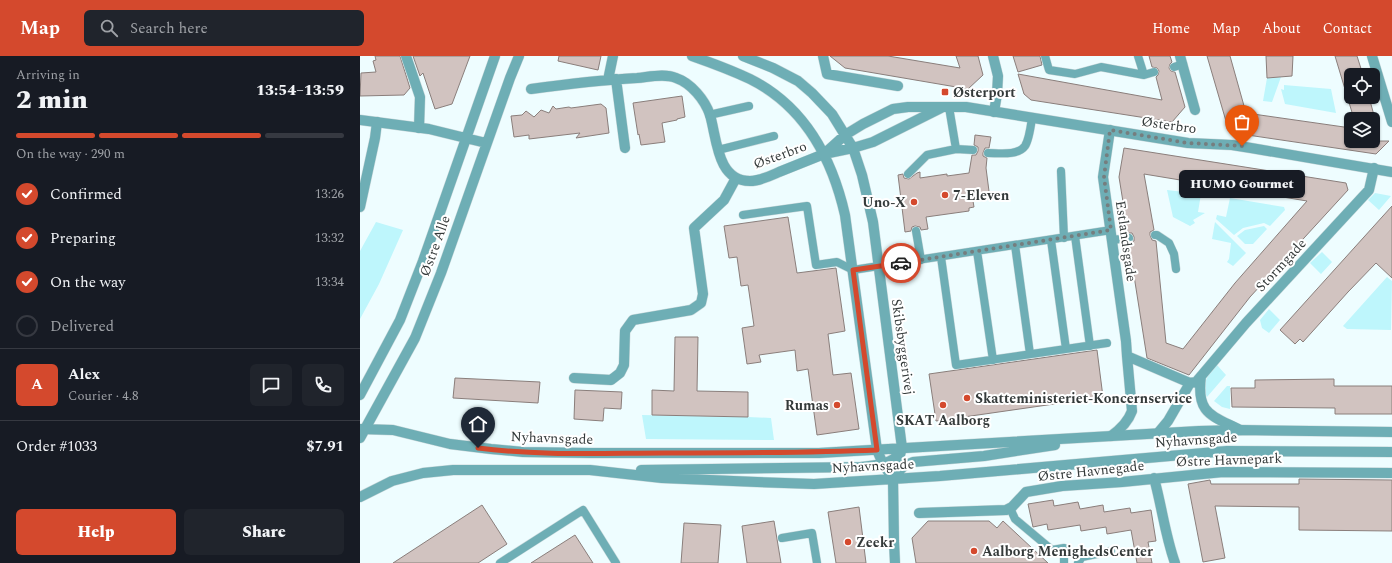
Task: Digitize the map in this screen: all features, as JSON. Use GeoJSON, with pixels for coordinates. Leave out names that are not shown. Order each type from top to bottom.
{"type":"FeatureCollection","features":[{"type":"Feature","properties":{"kind":"street"},"geometry":{"type":"LineString","coordinates":[[406,56],[420,97],[419,128]]}},
{"type":"Feature","properties":{"kind":"street","name":"Østre Alle"},"geometry":{"type":"LineString","coordinates":[[360,395],[400,320],[423,261],[495,56]]}},
{"type":"Feature","properties":{"kind":"street","name":"Østre Alle"},"geometry":{"type":"LineString","coordinates":[[362,432],[415,338],[441,273],[486,143],[519,56]]}},
{"type":"Feature","properties":{"kind":"street"},"geometry":{"type":"LineString","coordinates":[[613,56],[612,79],[625,148]]}},
{"type":"Feature","properties":{"kind":"street","name":"Østerbro"},"geometry":{"type":"LineString","coordinates":[[692,56],[751,80],[776,96],[790,108],[806,126],[824,154]]}},
{"type":"Feature","properties":{"kind":"street"},"geometry":{"type":"LineString","coordinates":[[743,56],[774,68],[798,81],[828,109],[853,148]]}},
{"type":"Feature","properties":{"kind":"street"},"geometry":{"type":"LineString","coordinates":[[823,56],[827,74],[898,86]]}},
{"type":"Feature","properties":{"kind":"street"},"geometry":{"type":"LineString","coordinates":[[993,56],[998,76],[994,112]]}},
{"type":"Feature","properties":{"kind":"street"},"geometry":{"type":"LineString","coordinates":[[1372,56],[1388,90],[1392,122]]}},
{"type":"Feature","properties":{"kind":"street"},"geometry":{"type":"LineString","coordinates":[[1179,62],[1195,110]]}},
{"type":"Feature","properties":{"kind":"street"},"geometry":{"type":"LineString","coordinates":[[531,88],[612,79],[660,76],[676,78],[687,84],[699,96],[710,115],[720,157],[727,171],[736,178],[724,200],[694,228],[703,294],[701,303],[691,310],[633,320],[625,331],[624,365],[620,373],[611,380],[574,378]]}},
{"type":"Feature","properties":{"kind":"street","name":"Østerbro"},"geometry":{"type":"LineString","coordinates":[[736,178],[750,181],[763,178],[824,154],[853,148],[872,142],[946,107]]}},
{"type":"Feature","properties":{"kind":"street","name":"Østerbro"},"geometry":{"type":"LineString","coordinates":[[824,154],[845,135],[867,122],[897,108],[966,107],[1188,143],[1232,145],[1252,148],[1392,172]]}},
{"type":"Feature","properties":{"kind":"street"},"geometry":{"type":"LineString","coordinates":[[360,120],[419,128],[466,137],[486,143]]}},
{"type":"Feature","properties":{"kind":"street"},"geometry":{"type":"LineString","coordinates":[[360,207],[377,122]]}},
{"type":"Feature","properties":{"kind":"street","name":"Estlandsgade"},"geometry":{"type":"LineString","coordinates":[[1110,130],[1104,177],[1126,341],[1132,411],[1130,418],[1125,424],[1111,436]]}},
{"type":"Feature","properties":{"kind":"street","name":"Skibsbyggerivej"},"geometry":{"type":"LineString","coordinates":[[853,148],[869,200],[873,222],[902,448],[893,479],[894,541],[896,563]]}},
{"type":"Feature","properties":{"kind":"street"},"geometry":{"type":"LineString","coordinates":[[824,154],[836,182],[845,215],[877,450],[883,464],[893,479],[904,466],[913,462],[984,456],[1111,436]]}},
{"type":"Feature","properties":{"kind":"street","name":"Stormgade"},"geometry":{"type":"LineString","coordinates":[[1158,433],[1168,421],[1190,383],[1196,382],[1246,323],[1369,190],[1374,168]]}},
{"type":"Feature","properties":{"kind":"street"},"geometry":{"type":"LineString","coordinates":[[1127,356],[1190,383]]}},
{"type":"Feature","properties":{"kind":"street"},"geometry":{"type":"LineString","coordinates":[[1201,376],[1200,400],[1202,406],[1212,416],[1240,430]]}},
{"type":"Feature","properties":{"kind":"street","name":"Nyhavnsgade"},"geometry":{"type":"LineString","coordinates":[[362,432],[393,430],[450,444],[524,452],[819,453],[1158,433],[1240,430],[1392,432]]}},
{"type":"Feature","properties":{"kind":"street"},"geometry":{"type":"LineString","coordinates":[[590,470],[846,468],[883,464],[892,460],[898,455],[902,448]]}},
{"type":"Feature","properties":{"kind":"street","name":"Nyhavnsgade"},"geometry":{"type":"LineString","coordinates":[[360,497],[392,481],[423,473],[453,470],[590,470],[662,478],[814,484],[940,476],[1227,451],[1392,452]]}},
{"type":"Feature","properties":{"kind":"street","name":"Østre Havnepark"},"geometry":{"type":"LineString","coordinates":[[1154,478],[1223,472],[1392,473]]}},
{"type":"Feature","properties":{"kind":"street"},"geometry":{"type":"LineString","coordinates":[[1154,478],[1160,498],[1168,543],[1175,563]]}},
{"type":"Feature","properties":{"kind":"street","name":"Østre Havnegade"},"geometry":{"type":"LineString","coordinates":[[1010,508],[1026,492],[1062,486],[1122,482],[1154,478]]}},
{"type":"Feature","properties":{"kind":"street"},"geometry":{"type":"LineString","coordinates":[[919,512],[992,511],[1006,510],[1010,508]]}},
{"type":"Feature","properties":{"kind":"lane"},"geometry":{"type":"LineString","coordinates":[[1046,56],[1049,70],[1075,74],[1101,67],[1144,75],[1154,72]]}},
{"type":"Feature","properties":{"kind":"lane"},"geometry":{"type":"LineString","coordinates":[[1138,56],[1144,75]]}},
{"type":"Feature","properties":{"kind":"lane"},"geometry":{"type":"LineString","coordinates":[[710,115],[749,106]]}},
{"type":"Feature","properties":{"kind":"lane"},"geometry":{"type":"LineString","coordinates":[[946,107],[956,149]]}},
{"type":"Feature","properties":{"kind":"lane"},"geometry":{"type":"LineString","coordinates":[[988,152],[1016,152],[1025,146],[1030,132],[1032,118]]}},
{"type":"Feature","properties":{"kind":"lane"},"geometry":{"type":"LineString","coordinates":[[718,150],[774,136]]}},
{"type":"Feature","properties":{"kind":"lane"},"geometry":{"type":"LineString","coordinates":[[908,174],[927,155],[956,149],[973,150]]}},
{"type":"Feature","properties":{"kind":"lane"},"geometry":{"type":"LineString","coordinates":[[1061,171],[1064,238]]}},
{"type":"Feature","properties":{"kind":"lane"},"geometry":{"type":"LineString","coordinates":[[743,215],[807,206],[816,265],[837,262],[853,270],[1075,236],[1112,235],[1128,238]]}},
{"type":"Feature","properties":{"kind":"lane"},"geometry":{"type":"LineString","coordinates":[[916,230],[920,260]]}},
{"type":"Feature","properties":{"kind":"lane"},"geometry":{"type":"LineString","coordinates":[[1155,235],[1169,243],[1174,254],[1176,269]]}},
{"type":"Feature","properties":{"kind":"lane"},"geometry":{"type":"LineString","coordinates":[[1075,236],[1090,346]]}},
{"type":"Feature","properties":{"kind":"lane"},"geometry":{"type":"LineString","coordinates":[[1051,240],[1066,349]]}},
{"type":"Feature","properties":{"kind":"lane"},"geometry":{"type":"LineString","coordinates":[[1015,245],[1030,354]]}},
{"type":"Feature","properties":{"kind":"lane"},"geometry":{"type":"LineString","coordinates":[[977,251],[993,360]]}},
{"type":"Feature","properties":{"kind":"lane"},"geometry":{"type":"LineString","coordinates":[[941,257],[956,365],[1107,343]]}},
{"type":"Feature","properties":{"kind":"lane"},"geometry":{"type":"LineString","coordinates":[[1010,508],[1015,519],[1052,550],[1064,548],[1064,563]]}},
{"type":"Feature","properties":{"kind":"lane"},"geometry":{"type":"LineString","coordinates":[[500,563],[583,510],[616,563]]}},
{"type":"Feature","properties":{"kind":"lane"},"geometry":{"type":"LineString","coordinates":[[782,538],[812,533],[817,563]]}},
{"type":"Feature","properties":{"kind":"lane"},"geometry":{"type":"LineString","coordinates":[[1078,563],[1082,557],[1112,551]]}},
{"type":"Feature","properties":{"kind":"shaded area"},"geometry":{"type":"Polygon","coordinates":[[[1281,77],[1272,102],[1263,101],[1267,78],[1281,77]]]}},
{"type":"Feature","properties":{"kind":"shaded area"},"geometry":{"type":"Polygon","coordinates":[[[1284,85],[1331,89],[1336,113],[1285,104],[1281,89],[1284,90],[1284,85]]]}},
{"type":"Feature","properties":{"kind":"shaded area"},"geometry":{"type":"Polygon","coordinates":[[[1167,190],[1201,194],[1198,212],[1205,213],[1193,220],[1195,223],[1190,226],[1173,217],[1167,190]]]}},
{"type":"Feature","properties":{"kind":"shaded area"},"geometry":{"type":"Polygon","coordinates":[[[1375,193],[1391,196],[1379,210],[1368,200],[1375,193]]]}},
{"type":"Feature","properties":{"kind":"shaded area"},"geometry":{"type":"Polygon","coordinates":[[[1230,198],[1284,207],[1285,210],[1270,226],[1264,223],[1243,228],[1234,235],[1216,219],[1217,215],[1226,217],[1230,198]]]}},
{"type":"Feature","properties":{"kind":"shaded area"},"geometry":{"type":"Polygon","coordinates":[[[376,222],[403,230],[379,284],[360,319],[360,251],[376,222]]]}},
{"type":"Feature","properties":{"kind":"shaded area"},"geometry":{"type":"Polygon","coordinates":[[[1215,222],[1246,253],[1233,266],[1227,262],[1229,259],[1231,243],[1212,239],[1215,222]]]}},
{"type":"Feature","properties":{"kind":"shaded area"},"geometry":{"type":"Polygon","coordinates":[[[1264,226],[1267,229],[1253,244],[1245,244],[1237,236],[1245,230],[1264,226]]]}},
{"type":"Feature","properties":{"kind":"shaded area"},"geometry":{"type":"Polygon","coordinates":[[[1322,252],[1332,262],[1321,274],[1310,263],[1322,252]]]}},
{"type":"Feature","properties":{"kind":"shaded area"},"geometry":{"type":"Polygon","coordinates":[[[1387,277],[1392,281],[1391,330],[1347,329],[1343,326],[1387,277]]]}},
{"type":"Feature","properties":{"kind":"shaded area"},"geometry":{"type":"Polygon","coordinates":[[[1269,309],[1280,320],[1269,333],[1262,328],[1260,320],[1269,309]]]}},
{"type":"Feature","properties":{"kind":"shaded area"},"geometry":{"type":"Polygon","coordinates":[[[1217,365],[1226,375],[1207,397],[1205,392],[1206,380],[1217,365]]]}},
{"type":"Feature","properties":{"kind":"shaded area"},"geometry":{"type":"Polygon","coordinates":[[[1227,386],[1230,386],[1230,409],[1222,407],[1214,401],[1227,386]]]}},
{"type":"Feature","properties":{"kind":"shaded area"},"geometry":{"type":"Polygon","coordinates":[[[642,415],[771,418],[774,440],[646,439],[642,415]]]}},
{"type":"Feature","properties":{"kind":"building"},"geometry":{"type":"Polygon","coordinates":[[[375,56],[400,56],[410,88],[404,95],[360,96],[361,73],[376,72],[373,61],[376,60],[375,56]]]}},
{"type":"Feature","properties":{"kind":"building"},"geometry":{"type":"Polygon","coordinates":[[[413,56],[470,56],[452,104],[435,109],[423,73],[420,76],[413,56]]]}},
{"type":"Feature","properties":{"kind":"building"},"geometry":{"type":"Polygon","coordinates":[[[559,56],[601,56],[598,70],[558,61],[559,56]]]}},
{"type":"Feature","properties":{"kind":"building"},"geometry":{"type":"Polygon","coordinates":[[[830,56],[888,56],[960,68],[956,56],[978,56],[983,75],[968,89],[845,68],[830,56]]]}},
{"type":"Feature","properties":{"kind":"building"},"geometry":{"type":"Polygon","coordinates":[[[1013,56],[1040,56],[1042,65],[1018,72],[1013,56]]]}},
{"type":"Feature","properties":{"kind":"building"},"geometry":{"type":"Polygon","coordinates":[[[1149,56],[1170,56],[1172,62],[1169,68],[1171,71],[1175,72],[1185,107],[1172,122],[1031,100],[1024,94],[1018,74],[1162,100],[1156,77],[1159,71],[1157,68],[1152,67],[1149,56]]]}},
{"type":"Feature","properties":{"kind":"building"},"geometry":{"type":"Polygon","coordinates":[[[1207,56],[1230,56],[1246,113],[1344,127],[1344,148],[1380,148],[1380,141],[1389,141],[1376,154],[1234,133],[1228,128],[1207,56]]]}},
{"type":"Feature","properties":{"kind":"building"},"geometry":{"type":"Polygon","coordinates":[[[1266,56],[1293,56],[1292,76],[1267,78],[1266,56]]]}},
{"type":"Feature","properties":{"kind":"building"},"geometry":{"type":"Polygon","coordinates":[[[1335,56],[1357,56],[1361,68],[1344,68],[1344,86],[1335,56]]]}},
{"type":"Feature","properties":{"kind":"building"},"geometry":{"type":"Polygon","coordinates":[[[682,96],[685,117],[662,123],[665,142],[641,145],[633,103],[682,96]]]}},
{"type":"Feature","properties":{"kind":"building"},"geometry":{"type":"Polygon","coordinates":[[[601,104],[606,108],[609,133],[576,138],[580,133],[529,139],[529,135],[514,137],[511,116],[522,115],[526,111],[534,117],[541,110],[549,113],[553,106],[556,109],[601,104]]]}},
{"type":"Feature","properties":{"kind":"building"},"geometry":{"type":"Polygon","coordinates":[[[1349,104],[1371,104],[1373,112],[1352,112],[1349,104]]]}},
{"type":"Feature","properties":{"kind":"building"},"geometry":{"type":"Polygon","coordinates":[[[975,135],[991,137],[989,148],[985,148],[983,153],[983,156],[987,158],[986,168],[990,199],[973,201],[974,207],[969,208],[969,211],[926,217],[928,229],[921,230],[920,227],[915,226],[912,227],[911,231],[905,232],[898,175],[903,174],[904,178],[909,179],[920,172],[920,178],[947,174],[947,176],[969,173],[972,155],[976,155],[978,151],[978,147],[974,145],[975,135]]]}},
{"type":"Feature","properties":{"kind":"building"},"geometry":{"type":"Polygon","coordinates":[[[1124,148],[1346,183],[1348,190],[1250,297],[1189,375],[1147,358],[1129,244],[1134,241],[1134,237],[1132,233],[1128,233],[1119,177],[1124,148]],[[1144,174],[1154,230],[1150,232],[1150,235],[1152,240],[1156,241],[1166,343],[1183,349],[1235,283],[1307,201],[1144,174]]]}},
{"type":"Feature","properties":{"kind":"building"},"geometry":{"type":"Polygon","coordinates":[[[1392,206],[1392,278],[1376,263],[1303,342],[1300,339],[1295,344],[1280,330],[1392,206]]]}},
{"type":"Feature","properties":{"kind":"building"},"geometry":{"type":"Polygon","coordinates":[[[788,217],[797,273],[836,268],[845,331],[828,334],[833,375],[851,373],[859,429],[817,435],[808,369],[797,371],[795,350],[759,355],[761,362],[747,364],[742,328],[754,326],[748,285],[741,286],[737,257],[729,258],[724,226],[788,217]]]}},
{"type":"Feature","properties":{"kind":"building"},"geometry":{"type":"Polygon","coordinates":[[[675,337],[698,337],[697,391],[748,392],[748,417],[652,415],[652,390],[674,391],[675,337]]]}},
{"type":"Feature","properties":{"kind":"building"},"geometry":{"type":"Polygon","coordinates":[[[1097,350],[1103,397],[936,421],[929,374],[1097,350]]]}},
{"type":"Feature","properties":{"kind":"building"},"geometry":{"type":"Polygon","coordinates":[[[455,378],[540,382],[538,403],[453,398],[455,378]]]}},
{"type":"Feature","properties":{"kind":"building"},"geometry":{"type":"Polygon","coordinates":[[[1334,379],[1334,386],[1392,386],[1392,414],[1335,414],[1335,408],[1232,407],[1231,388],[1255,388],[1255,380],[1334,379]]]}},
{"type":"Feature","properties":{"kind":"building"},"geometry":{"type":"Polygon","coordinates":[[[575,390],[622,392],[621,409],[604,408],[603,421],[574,419],[575,390]]]}},
{"type":"Feature","properties":{"kind":"building"},"geometry":{"type":"Polygon","coordinates":[[[1299,479],[1392,480],[1392,531],[1299,530],[1299,507],[1215,506],[1225,558],[1203,562],[1188,484],[1210,480],[1211,484],[1299,484],[1299,479]]]}},
{"type":"Feature","properties":{"kind":"building"},"geometry":{"type":"Polygon","coordinates":[[[1053,500],[1054,506],[1078,502],[1080,509],[1103,505],[1104,512],[1130,508],[1131,513],[1151,510],[1156,541],[1148,542],[1152,563],[1137,563],[1131,530],[1107,534],[1106,527],[1081,531],[1080,525],[1048,530],[1047,524],[1033,527],[1028,504],[1053,500]]]}},
{"type":"Feature","properties":{"kind":"building"},"geometry":{"type":"Polygon","coordinates":[[[482,505],[507,544],[478,563],[393,563],[482,505]]]}},
{"type":"Feature","properties":{"kind":"building"},"geometry":{"type":"Polygon","coordinates":[[[859,507],[866,563],[836,563],[828,512],[859,507]]]}},
{"type":"Feature","properties":{"kind":"building"},"geometry":{"type":"Polygon","coordinates":[[[774,521],[781,563],[747,563],[742,526],[774,521]]]}},
{"type":"Feature","properties":{"kind":"building","name":"Aalborg MenighedsCenter"},"geometry":{"type":"Polygon","coordinates":[[[928,521],[989,521],[997,528],[1003,521],[1048,563],[916,563],[912,538],[928,521]]]}},
{"type":"Feature","properties":{"kind":"building"},"geometry":{"type":"Polygon","coordinates":[[[684,523],[721,525],[718,563],[681,563],[684,523]]]}},
{"type":"Feature","properties":{"kind":"building"},"geometry":{"type":"Polygon","coordinates":[[[575,535],[593,563],[531,563],[575,535]]]}},
{"type":"Feature","properties":{"kind":"way so far"},"geometry":{"type":"LineString","coordinates":[[901,263],[1111,230],[1104,177],[1104,166],[1110,130],[1188,143],[1242,146]]}},
{"type":"Feature","properties":{"kind":"place","name":"Østerport"},"geometry":{"type":"Point","coordinates":[945,92]}},
{"type":"Feature","properties":{"kind":"place","name":"HUMO Gourmet"},"geometry":{"type":"Point","coordinates":[1242,146]}},
{"type":"Feature","properties":{"kind":"place","name":"7-Eleven"},"geometry":{"type":"Point","coordinates":[945,195]}},
{"type":"Feature","properties":{"kind":"place","name":"Uno-X"},"geometry":{"type":"Point","coordinates":[914,202]}},
{"type":"Feature","properties":{"kind":"place","name":"Skatteministeriet-Koncernservice"},"geometry":{"type":"Point","coordinates":[967,398]}},
{"type":"Feature","properties":{"kind":"place","name":"Rumas"},"geometry":{"type":"Point","coordinates":[837,405]}},
{"type":"Feature","properties":{"kind":"place","name":"SKAT Aalborg"},"geometry":{"type":"Point","coordinates":[943,405]}},
{"type":"Feature","properties":{"kind":"place","name":"Zeekr"},"geometry":{"type":"Point","coordinates":[848,542]}},
{"type":"Feature","properties":{"kind":"place","name":"Aalborg MenighedsCenter"},"geometry":{"type":"Point","coordinates":[974,551]}},
{"type":"Feature","properties":{"kind":"route"},"geometry":{"type":"LineString","coordinates":[[478,448],[524,452],[590,453],[819,453],[877,450],[853,270],[901,263]]}}]}
